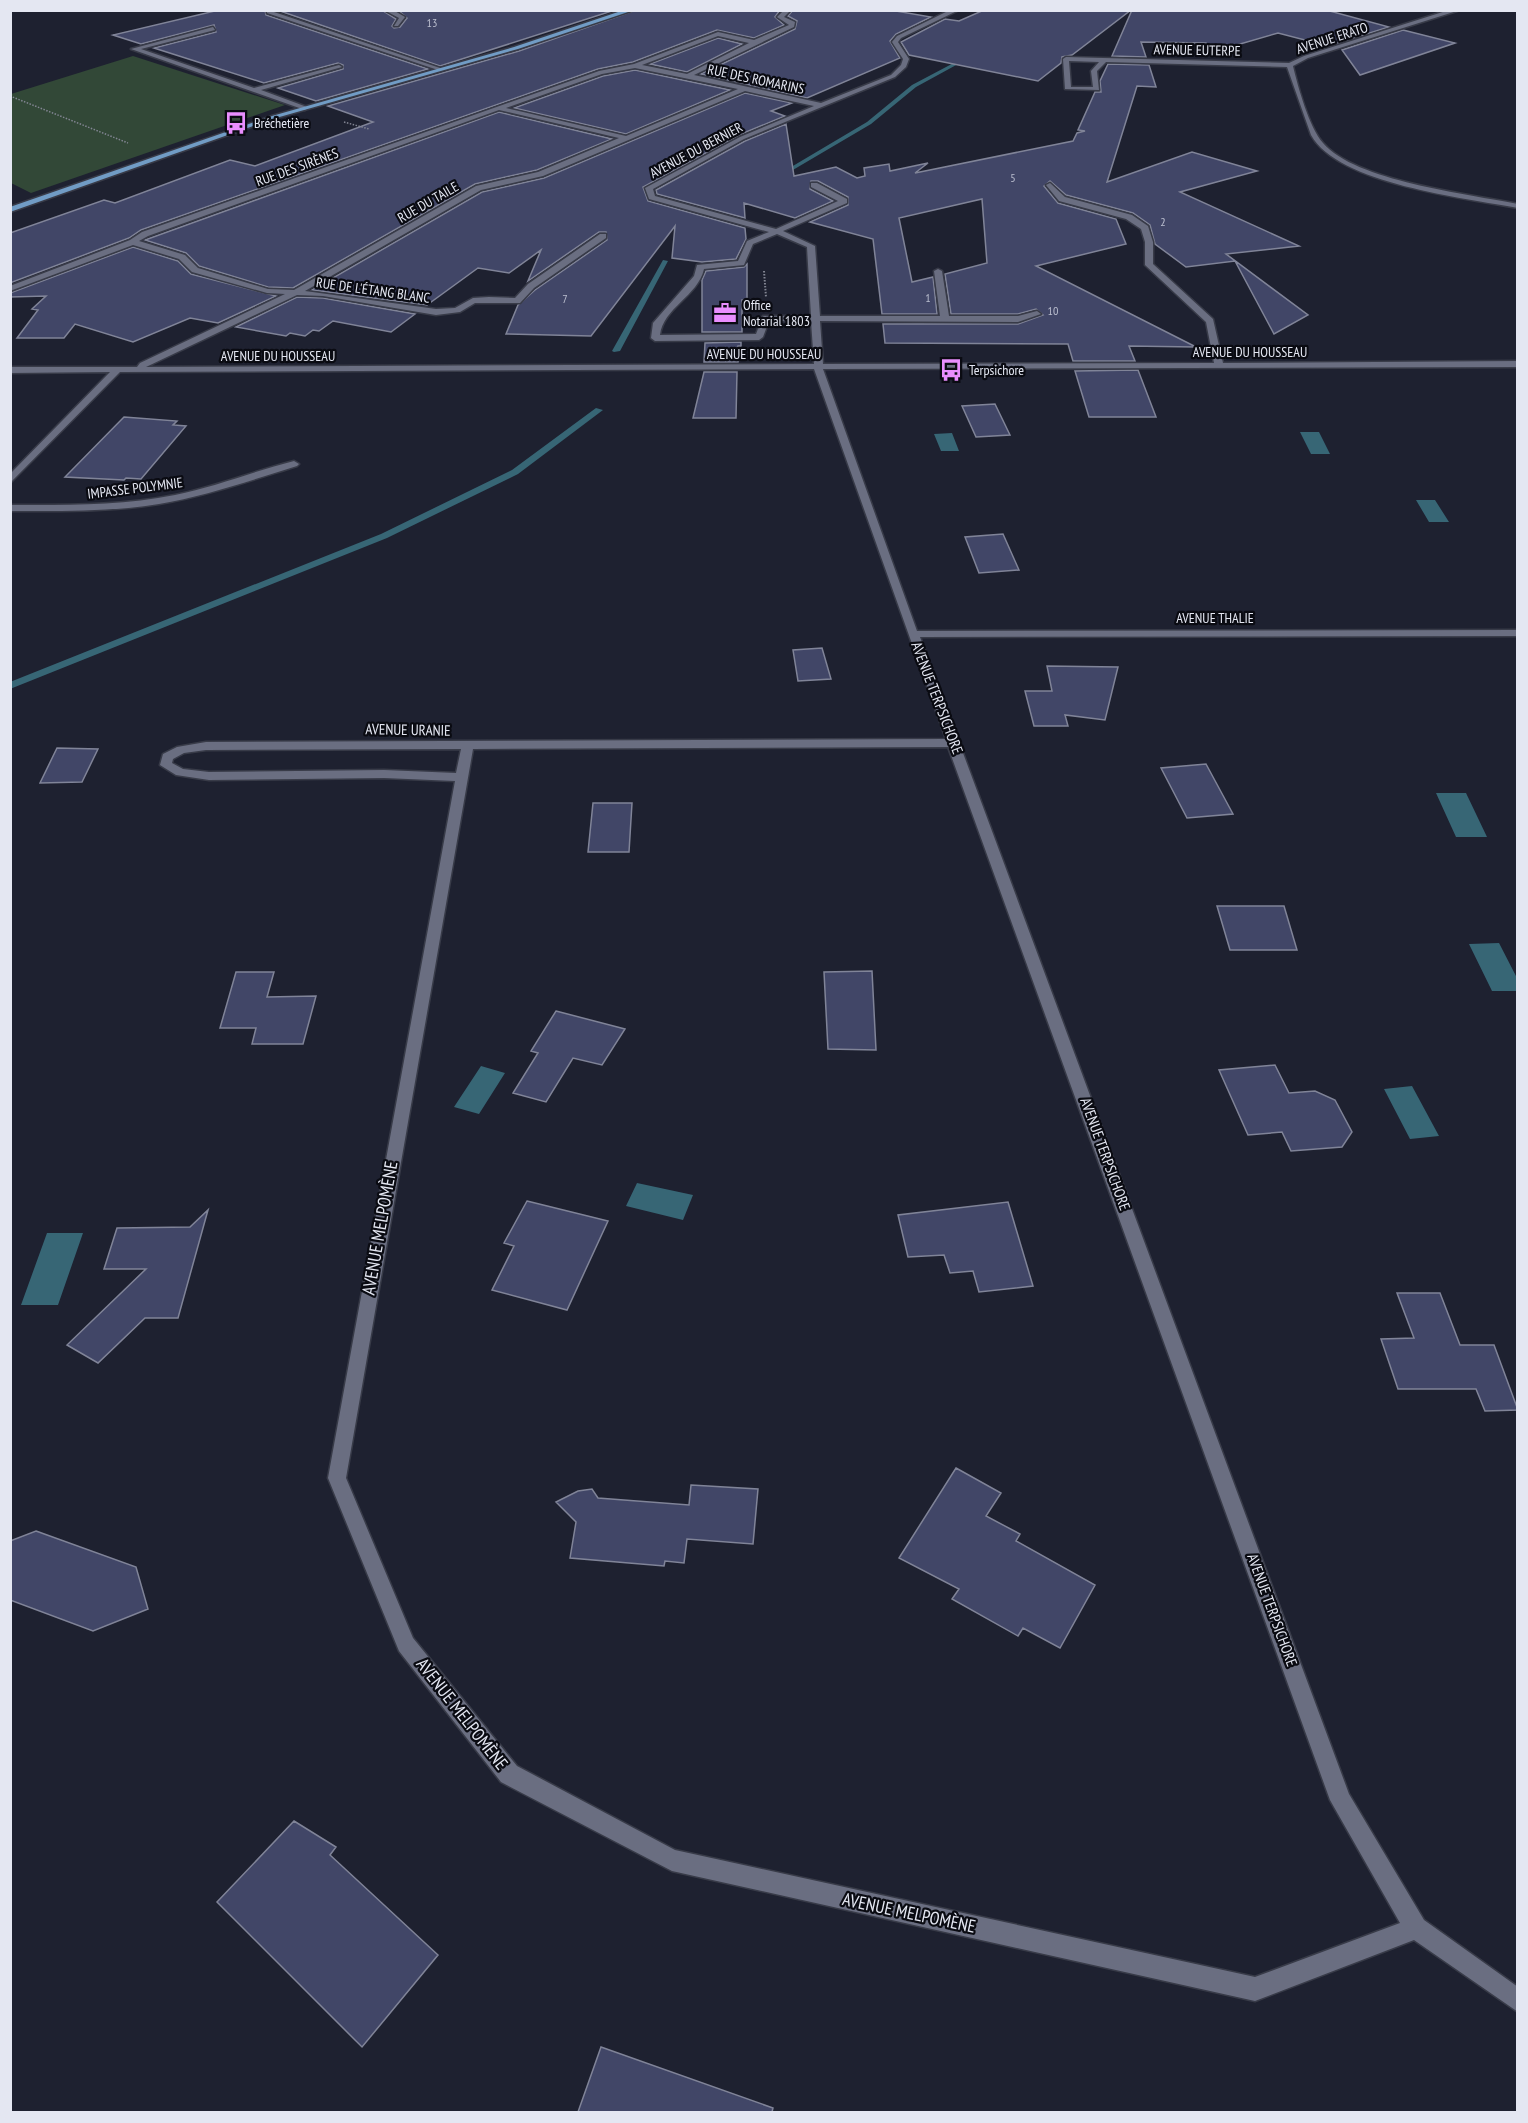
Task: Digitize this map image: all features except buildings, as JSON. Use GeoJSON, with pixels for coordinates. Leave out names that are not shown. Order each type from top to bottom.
{"type":"FeatureCollection","features":[{"type":"Feature","properties":{"kind":"main road"},"geometry":{"type":"LineString","coordinates":[[10,210],[305,108],[631,10]]}},
{"type":"Feature","properties":{"kind":"street"},"geometry":{"type":"LineString","coordinates":[[387,10],[402,17],[396,25]]}},
{"type":"Feature","properties":{"kind":"street"},"geometry":{"type":"LineString","coordinates":[[688,76],[792,26],[793,23],[780,17],[788,10]]}},
{"type":"Feature","properties":{"kind":"street","name":"AVENUE DU BERNIER"},"geometry":{"type":"LineString","coordinates":[[818,368],[817,319],[811,246],[779,232],[652,197],[649,188],[742,138],[893,76],[904,66],[906,59],[895,42],[898,37],[956,10]]}},
{"type":"Feature","properties":{"kind":"street","name":"AVENUE ERATO"},"geometry":{"type":"LineString","coordinates":[[1457,10],[1290,65],[1319,143],[1331,155],[1361,170],[1392,179],[1518,206]]}},
{"type":"Feature","properties":{"kind":"street"},"geometry":{"type":"LineString","coordinates":[[268,12],[440,69]]}},
{"type":"Feature","properties":{"kind":"street"},"geometry":{"type":"LineString","coordinates":[[213,29],[134,49],[305,108]]}},
{"type":"Feature","properties":{"kind":"street"},"geometry":{"type":"LineString","coordinates":[[635,66],[718,34],[755,42]]}},
{"type":"Feature","properties":{"kind":"street","name":"AVENUE EUTERPE"},"geometry":{"type":"LineString","coordinates":[[1104,60],[1094,71],[1097,90],[1068,88],[1066,59],[1104,60],[1290,65]]}},
{"type":"Feature","properties":{"kind":"street","name":"RUE DES ROMARINS"},"geometry":{"type":"LineString","coordinates":[[635,66],[819,105]]}},
{"type":"Feature","properties":{"kind":"street","name":"RUE DES SIRÈNES"},"geometry":{"type":"LineString","coordinates":[[10,289],[133,242],[145,234],[407,140],[501,109],[601,72],[635,66]]}},
{"type":"Feature","properties":{"kind":"street"},"geometry":{"type":"LineString","coordinates":[[254,90],[339,67]]}},
{"type":"Feature","properties":{"kind":"street","name":"RUE DU TAILE"},"geometry":{"type":"LineString","coordinates":[[139,370],[143,365],[295,293],[479,188],[540,174],[743,89]]}},
{"type":"Feature","properties":{"kind":"street"},"geometry":{"type":"LineString","coordinates":[[501,109],[627,138]]}},
{"type":"Feature","properties":{"kind":"street"},"geometry":{"type":"LineString","coordinates":[[814,185],[844,201],[750,243],[741,263],[699,267],[698,277],[657,323],[655,338],[759,337],[766,318],[1018,319],[1037,314]]}},
{"type":"Feature","properties":{"kind":"street"},"geometry":{"type":"LineString","coordinates":[[1050,185],[1062,199],[1129,217],[1145,228],[1149,242],[1149,265],[1210,321],[1219,366]]}},
{"type":"Feature","properties":{"kind":"street","name":"RUE DE L'ÉTANG BLANC"},"geometry":{"type":"LineString","coordinates":[[295,293],[322,294],[436,312],[457,310],[473,301],[489,299],[517,302],[531,286],[603,236]]}},
{"type":"Feature","properties":{"kind":"street"},"geometry":{"type":"LineString","coordinates":[[133,242],[182,257],[195,270],[267,291],[295,293]]}},
{"type":"Feature","properties":{"kind":"street"},"geometry":{"type":"LineString","coordinates":[[938,271],[945,318]]}},
{"type":"Feature","properties":{"kind":"street","name":"AVENUE DU HOUSSEAU"},"geometry":{"type":"LineString","coordinates":[[10,370],[1518,364]]}},
{"type":"Feature","properties":{"kind":"street","name":"AVENUE TERPSICHORE"},"geometry":{"type":"LineString","coordinates":[[818,368],[913,634],[1341,1800],[1416,1928]]}},
{"type":"Feature","properties":{"kind":"street"},"geometry":{"type":"LineString","coordinates":[[10,480],[117,370]]}},
{"type":"Feature","properties":{"kind":"street","name":"IMPASSE POLYMNIE"},"geometry":{"type":"LineString","coordinates":[[10,508],[119,506],[158,501],[190,495],[294,464]]}},
{"type":"Feature","properties":{"kind":"street","name":"AVENUE THALIE"},"geometry":{"type":"LineString","coordinates":[[913,634],[1518,633]]}},
{"type":"Feature","properties":{"kind":"street","name":"AVENUE URANIE"},"geometry":{"type":"LineString","coordinates":[[460,777],[384,774],[209,776],[180,772],[166,765],[168,757],[180,750],[206,746],[467,747],[954,743]]}},
{"type":"Feature","properties":{"kind":"street","name":"AVENUE MELPOMÈNE"},"geometry":{"type":"LineString","coordinates":[[467,747],[337,1478],[406,1644],[509,1774],[672,1860],[1255,1989],[1416,1928]]}},
{"type":"Feature","properties":{"kind":"street"},"geometry":{"type":"LineString","coordinates":[[1416,1928],[1518,2001]]}},
{"type":"Feature","properties":{"kind":"path"},"geometry":{"type":"LineString","coordinates":[[10,96],[162,156]]}},
{"type":"Feature","properties":{"kind":"path"},"geometry":{"type":"LineString","coordinates":[[342,122],[407,140]]}},
{"type":"Feature","properties":{"kind":"green space"},"geometry":{"type":"Polygon","coordinates":[[[133,56],[285,105],[31,193],[11,183],[11,94],[133,56]]]}},
{"type":"Feature","properties":{"kind":"water"},"geometry":{"type":"Polygon","coordinates":[[[1300,432],[1319,432],[1330,454],[1311,454],[1300,432]]]}},
{"type":"Feature","properties":{"kind":"water"},"geometry":{"type":"Polygon","coordinates":[[[952,433],[959,451],[941,451],[934,434],[952,433]]]}},
{"type":"Feature","properties":{"kind":"water"},"geometry":{"type":"Polygon","coordinates":[[[1416,500],[1435,500],[1449,522],[1429,522],[1416,500]]]}},
{"type":"Feature","properties":{"kind":"water"},"geometry":{"type":"Polygon","coordinates":[[[1436,793],[1466,793],[1487,837],[1456,837],[1436,793]]]}},
{"type":"Feature","properties":{"kind":"water"},"geometry":{"type":"Polygon","coordinates":[[[1499,943],[1517,978],[1517,991],[1492,991],[1469,944],[1499,943]]]}},
{"type":"Feature","properties":{"kind":"water"},"geometry":{"type":"Polygon","coordinates":[[[481,1066],[505,1073],[479,1114],[454,1107],[481,1066]]]}},
{"type":"Feature","properties":{"kind":"water"},"geometry":{"type":"Polygon","coordinates":[[[1412,1086],[1439,1136],[1410,1139],[1384,1089],[1412,1086]]]}},
{"type":"Feature","properties":{"kind":"water"},"geometry":{"type":"Polygon","coordinates":[[[637,1183],[693,1195],[683,1220],[626,1206],[637,1183]]]}},
{"type":"Feature","properties":{"kind":"water"},"geometry":{"type":"Polygon","coordinates":[[[47,1233],[83,1233],[58,1305],[21,1305],[47,1233]]]}},
{"type":"Feature","properties":{"kind":"waterway"},"geometry":{"type":"LineString","coordinates":[[779,176],[869,123],[914,86],[967,58]]}},
{"type":"Feature","properties":{"kind":"waterway"},"geometry":{"type":"LineString","coordinates":[[616,351],[665,261]]}},
{"type":"Feature","properties":{"kind":"waterway"},"geometry":{"type":"LineString","coordinates":[[10,686],[384,536],[515,472],[599,410]]}},
{"type":"Feature","properties":{"kind":"place","name":"Bréchetière"},"geometry":{"type":"Point","coordinates":[236,123]}},
{"type":"Feature","properties":{"kind":"place","name":"Office Notarial 1803"},"geometry":{"type":"Point","coordinates":[725,313]}},
{"type":"Feature","properties":{"kind":"place","name":"Terpsichore"},"geometry":{"type":"Point","coordinates":[951,370]}}]}
